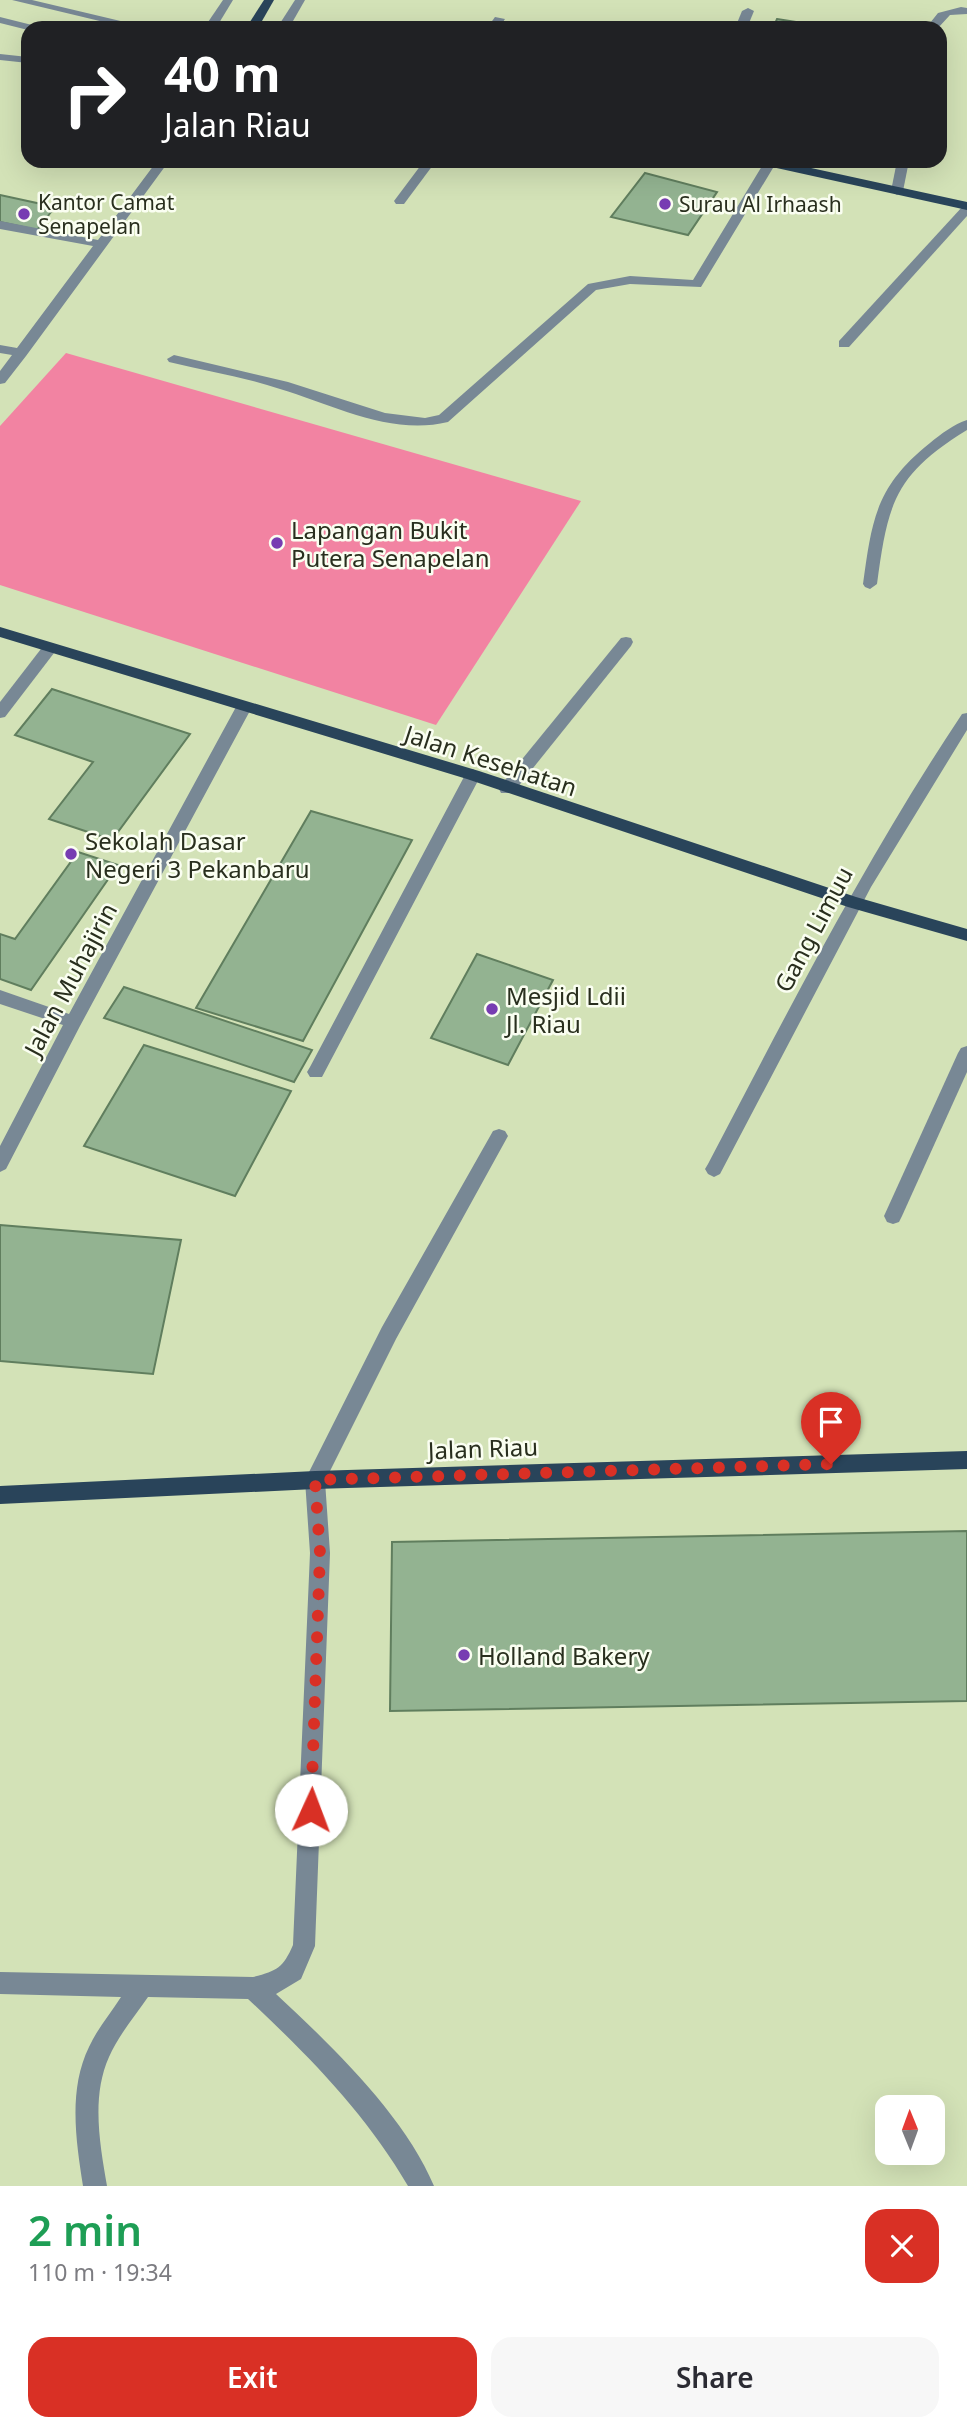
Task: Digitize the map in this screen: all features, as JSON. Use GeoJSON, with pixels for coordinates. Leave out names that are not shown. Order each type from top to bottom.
{"type":"FeatureCollection","features":[{"type":"Feature","properties":{"kind":"main road"},"geometry":{"type":"LineString","coordinates":[[256,21],[269,0]]}},
{"type":"Feature","properties":{"kind":"main road"},"geometry":{"type":"LineString","coordinates":[[794,168],[967,208]]}},
{"type":"Feature","properties":{"kind":"main road","name":"Jalan Kesehatan"},"geometry":{"type":"LineString","coordinates":[[0,632],[473,775],[507,789],[854,903],[967,935]]}},
{"type":"Feature","properties":{"kind":"main road","name":"Jalan Riau"},"geometry":{"type":"LineString","coordinates":[[0,1494],[315,1480],[967,1460]]}},
{"type":"Feature","properties":{"kind":"street"},"geometry":{"type":"LineString","coordinates":[[17,0],[112,21]]}},
{"type":"Feature","properties":{"kind":"street"},"geometry":{"type":"LineString","coordinates":[[214,21],[228,0]]}},
{"type":"Feature","properties":{"kind":"street"},"geometry":{"type":"LineString","coordinates":[[287,21],[300,0]]}},
{"type":"Feature","properties":{"kind":"street"},"geometry":{"type":"LineString","coordinates":[[744,21],[748,11]]}},
{"type":"Feature","properties":{"kind":"street"},"geometry":{"type":"LineString","coordinates":[[936,21],[946,12],[967,11]]}},
{"type":"Feature","properties":{"kind":"street"},"geometry":{"type":"LineString","coordinates":[[89,21],[93,17]]}},
{"type":"Feature","properties":{"kind":"street"},"geometry":{"type":"LineString","coordinates":[[2,23],[21,26]]}},
{"type":"Feature","properties":{"kind":"street"},"geometry":{"type":"LineString","coordinates":[[0,57],[21,59]]}},
{"type":"Feature","properties":{"kind":"street"},"geometry":{"type":"LineString","coordinates":[[0,380],[158,168]]}},
{"type":"Feature","properties":{"kind":"street"},"geometry":{"type":"LineString","coordinates":[[400,201],[425,168]]}},
{"type":"Feature","properties":{"kind":"street"},"geometry":{"type":"LineString","coordinates":[[174,359],[280,385],[400,421],[428,424],[443,419],[592,287],[604,282],[620,281],[697,285],[764,168]]}},
{"type":"Feature","properties":{"kind":"street"},"geometry":{"type":"LineString","coordinates":[[897,191],[902,168]]}},
{"type":"Feature","properties":{"kind":"street"},"geometry":{"type":"LineString","coordinates":[[844,344],[967,208]]}},
{"type":"Feature","properties":{"kind":"street"},"geometry":{"type":"LineString","coordinates":[[0,225],[102,244]]}},
{"type":"Feature","properties":{"kind":"street"},"geometry":{"type":"LineString","coordinates":[[0,349],[21,353]]}},
{"type":"Feature","properties":{"kind":"street"},"geometry":{"type":"LineString","coordinates":[[870,584],[880,517],[899,481],[947,436],[967,424]]}},
{"type":"Feature","properties":{"kind":"street"},"geometry":{"type":"LineString","coordinates":[[507,789],[626,642]]}},
{"type":"Feature","properties":{"kind":"street"},"geometry":{"type":"LineString","coordinates":[[0,713],[49,649]]}},
{"type":"Feature","properties":{"kind":"street","name":"Jalan Muhajirin"},"geometry":{"type":"LineString","coordinates":[[0,1164],[244,707]]}},
{"type":"Feature","properties":{"kind":"street","name":"Gang Limuu"},"geometry":{"type":"LineString","coordinates":[[714,1169],[854,903],[918,790],[967,718]]}},
{"type":"Feature","properties":{"kind":"street"},"geometry":{"type":"LineString","coordinates":[[316,1072],[473,775]]}},
{"type":"Feature","properties":{"kind":"street"},"geometry":{"type":"LineString","coordinates":[[0,997],[74,1022]]}},
{"type":"Feature","properties":{"kind":"street"},"geometry":{"type":"LineString","coordinates":[[893,1216],[967,1053]]}},
{"type":"Feature","properties":{"kind":"street"},"geometry":{"type":"LineString","coordinates":[[0,1983],[253,1988],[278,1982],[293,1971],[304,1946],[320,1553],[315,1480],[389,1333],[499,1136]]}},
{"type":"Feature","properties":{"kind":"street"},"geometry":{"type":"LineString","coordinates":[[95,2186],[87,2134],[88,2098],[98,2053],[141,1987]]}},
{"type":"Feature","properties":{"kind":"street"},"geometry":{"type":"LineString","coordinates":[[253,1988],[349,2081],[404,2153],[422,2186]]}},
{"type":"Feature","properties":{"kind":"shaded area","name":"Lapangan Bukit Putera Senapelan"},"geometry":{"type":"Polygon","coordinates":[[[66,353],[581,501],[436,725],[0,585],[0,426],[66,353]]]}},
{"type":"Feature","properties":{"kind":"building","name":"Surau Al Irhaash"},"geometry":{"type":"Polygon","coordinates":[[[645,173],[717,192],[688,235],[611,217],[645,173]]]}},
{"type":"Feature","properties":{"kind":"building","name":"Kantor Camat Senapelan"},"geometry":{"type":"Polygon","coordinates":[[[0,195],[55,207],[37,230],[0,222],[0,195]]]}},
{"type":"Feature","properties":{"kind":"building"},"geometry":{"type":"Polygon","coordinates":[[[52,689],[190,734],[112,840],[49,819],[93,762],[15,735],[52,689]]]}},
{"type":"Feature","properties":{"kind":"building"},"geometry":{"type":"Polygon","coordinates":[[[311,811],[412,840],[303,1041],[196,1008],[311,811]]]}},
{"type":"Feature","properties":{"kind":"building"},"geometry":{"type":"Polygon","coordinates":[[[78,852],[118,865],[31,990],[0,979],[0,934],[15,939],[78,852]]]}},
{"type":"Feature","properties":{"kind":"building","name":"Mesjid Ldii Jl. Riau"},"geometry":{"type":"Polygon","coordinates":[[[477,954],[553,980],[508,1065],[431,1038],[477,954]]]}},
{"type":"Feature","properties":{"kind":"building"},"geometry":{"type":"Polygon","coordinates":[[[124,987],[312,1050],[294,1082],[104,1018],[124,987]]]}},
{"type":"Feature","properties":{"kind":"building"},"geometry":{"type":"Polygon","coordinates":[[[144,1045],[291,1091],[235,1196],[84,1146],[144,1045]]]}},
{"type":"Feature","properties":{"kind":"building"},"geometry":{"type":"Polygon","coordinates":[[[0,1225],[181,1240],[153,1374],[0,1361],[0,1225]]]}},
{"type":"Feature","properties":{"kind":"building"},"geometry":{"type":"Polygon","coordinates":[[[967,1531],[967,1701],[390,1711],[392,1542],[967,1531]]]}},
{"type":"Feature","properties":{"kind":"place","name":"Surau Al Irhaash"},"geometry":{"type":"Point","coordinates":[665,204]}},
{"type":"Feature","properties":{"kind":"place","name":"Kantor Camat Senapelan"},"geometry":{"type":"Point","coordinates":[24,214]}},
{"type":"Feature","properties":{"kind":"place","name":"Lapangan Bukit Putera Senapelan"},"geometry":{"type":"Point","coordinates":[277,543]}},
{"type":"Feature","properties":{"kind":"place","name":"Sekolah Dasar Negeri 3 Pekanbaru"},"geometry":{"type":"Point","coordinates":[71,854]}},
{"type":"Feature","properties":{"kind":"place","name":"Mesjid Ldii Jl. Riau"},"geometry":{"type":"Point","coordinates":[492,1009]}},
{"type":"Feature","properties":{"kind":"place","name":"Holland Bakery"},"geometry":{"type":"Point","coordinates":[464,1655]}},
{"type":"Feature","properties":{"kind":"route"},"geometry":{"type":"LineString","coordinates":[[311,1810],[320,1553],[315,1480],[831,1464]]}}]}
